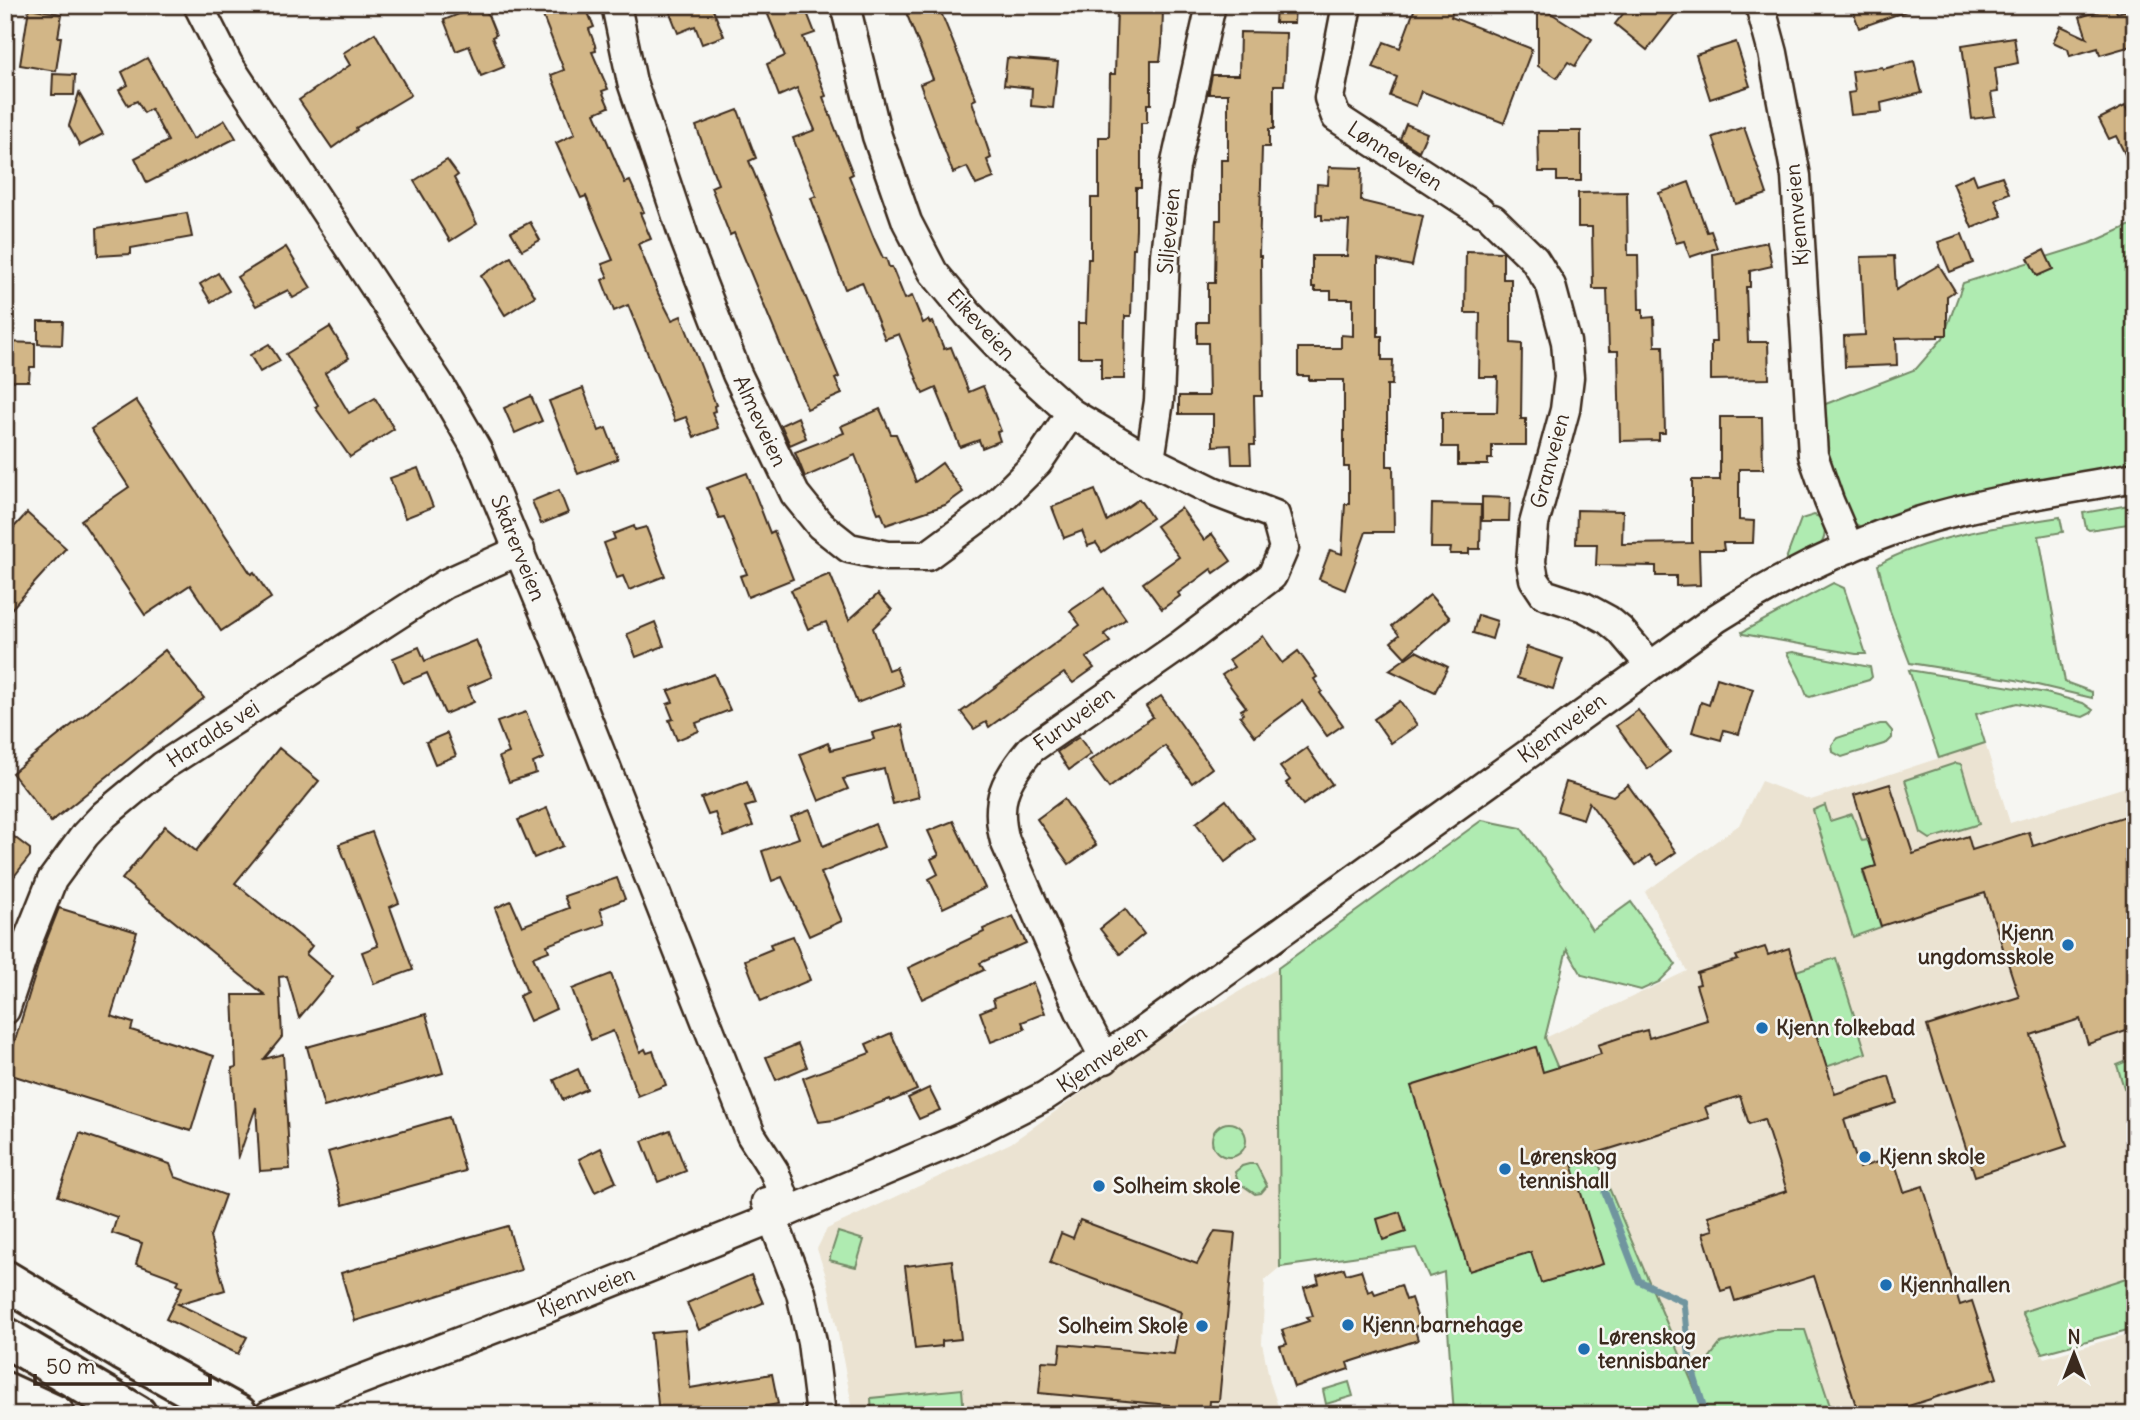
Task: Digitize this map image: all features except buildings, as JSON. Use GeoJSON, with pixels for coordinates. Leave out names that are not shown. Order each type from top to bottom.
{"type":"FeatureCollection","features":[{"type":"Feature","properties":{"kind":"highway"},"geometry":{"type":"LineString","coordinates":[[5,1280],[123,1351],[238,1415]]}},
{"type":"Feature","properties":{"kind":"highway"},"geometry":{"type":"LineString","coordinates":[[5,1336],[136,1415]]}},
{"type":"Feature","properties":{"kind":"highway"},"geometry":{"type":"LineString","coordinates":[[5,1392],[55,1415]]}},
{"type":"Feature","properties":{"kind":"street","name":"Skårerveien"},"geometry":{"type":"LineString","coordinates":[[198,5],[212,35],[247,94],[452,405],[493,485],[751,1135],[757,1176],[781,1215],[790,1261],[806,1315],[817,1370],[821,1415]]}},
{"type":"Feature","properties":{"kind":"street","name":"Almeveien"},"geometry":{"type":"LineString","coordinates":[[616,5],[632,82],[685,240],[737,374],[795,494],[820,525],[849,548],[887,556],[927,556],[992,508],[1038,462],[1071,413]]}},
{"type":"Feature","properties":{"kind":"street","name":"Eikeveien"},"geometry":{"type":"LineString","coordinates":[[845,5],[877,136],[907,222],[933,272],[968,314],[1010,358],[1071,413],[1150,460],[1215,492],[1275,514]]}},
{"type":"Feature","properties":{"kind":"street","name":"Siljeveien"},"geometry":{"type":"LineString","coordinates":[[1150,460],[1159,401],[1165,255],[1175,167],[1211,5]]}},
{"type":"Feature","properties":{"kind":"street","name":"Lønneveien"},"geometry":{"type":"LineString","coordinates":[[1347,5],[1329,97],[1336,117],[1486,215]]}},
{"type":"Feature","properties":{"kind":"street","name":"Kjennveien"},"geometry":{"type":"LineString","coordinates":[[1760,5],[1773,53],[1796,176],[1813,455],[1825,492],[1849,548]]}},
{"type":"Feature","properties":{"kind":"street","name":"Granveien"},"geometry":{"type":"LineString","coordinates":[[1486,215],[1534,259],[1551,286],[1566,342],[1569,377],[1564,410],[1534,524],[1531,562],[1534,579],[1545,594],[1584,607],[1608,620],[1650,665]]}},
{"type":"Feature","properties":{"kind":"street","name":"Kjennveien"},"geometry":{"type":"LineString","coordinates":[[269,1415],[781,1215],[1009,1116],[1105,1059],[1650,665],[1762,590],[1849,548],[1915,523],[1985,505],[2135,477]]}},
{"type":"Feature","properties":{"kind":"street","name":"Furuveien"},"geometry":{"type":"LineString","coordinates":[[1105,1059],[1074,999],[1005,841],[1000,824],[1000,804],[1005,787],[1014,769],[1031,749],[1182,644],[1272,576],[1283,548],[1275,514]]}},
{"type":"Feature","properties":{"kind":"street","name":"Haralds vei"},"geometry":{"type":"LineString","coordinates":[[5,1010],[52,880],[85,835],[104,815],[163,766],[445,584],[520,550]]}},
{"type":"Feature","properties":{"kind":"shaded area","name":"Kjenn skole"},"geometry":{"type":"Polygon","coordinates":[[[1985,743],[2010,823],[2135,784],[2135,1285],[2131,1276],[2022,1312],[2044,1358],[2135,1332],[2135,1415],[1706,1415],[1545,1038],[1687,971],[1645,892],[1739,825],[1761,781],[1811,800],[1985,743]]]}},
{"type":"Feature","properties":{"kind":"shaded area","name":"Solheim skole"},"geometry":{"type":"Polygon","coordinates":[[[1278,968],[1280,1267],[1265,1280],[1262,1343],[1270,1382],[1281,1415],[854,1415],[827,1279],[817,1249],[827,1229],[1011,1143],[1136,1054],[1278,968]]]}},
{"type":"Feature","properties":{"kind":"green space"},"geometry":{"type":"Polygon","coordinates":[[[2135,223],[2135,468],[1863,528],[1855,524],[1849,516],[1823,444],[1818,407],[1916,369],[1943,338],[1963,283],[2091,243],[2135,223]]]}},
{"type":"Feature","properties":{"kind":"green space"},"geometry":{"type":"Polygon","coordinates":[[[2135,504],[2135,523],[2089,530],[2086,528],[2083,513],[2135,504]]]}},
{"type":"Feature","properties":{"kind":"green space"},"geometry":{"type":"Polygon","coordinates":[[[1814,515],[1822,518],[1825,529],[1821,544],[1816,550],[1783,567],[1801,519],[1814,515]]]}},
{"type":"Feature","properties":{"kind":"green space"},"geometry":{"type":"Polygon","coordinates":[[[2060,517],[2063,532],[2039,536],[2065,682],[2092,692],[2092,698],[2016,680],[1910,663],[1890,611],[1878,565],[1897,555],[1941,540],[1991,528],[2060,517]]]}},
{"type":"Feature","properties":{"kind":"green space"},"geometry":{"type":"Polygon","coordinates":[[[1833,583],[1844,588],[1866,654],[1743,634],[1742,632],[1833,583]]]}},
{"type":"Feature","properties":{"kind":"green space"},"geometry":{"type":"Polygon","coordinates":[[[1787,653],[1870,667],[1872,677],[1810,697],[1807,696],[1787,653]]]}},
{"type":"Feature","properties":{"kind":"green space"},"geometry":{"type":"Polygon","coordinates":[[[1909,670],[2046,693],[2083,703],[2093,710],[2083,717],[2017,703],[1976,714],[1985,743],[1939,758],[1909,670]]]}},
{"type":"Feature","properties":{"kind":"green space"},"geometry":{"type":"Polygon","coordinates":[[[1886,724],[1892,731],[1892,738],[1887,743],[1842,757],[1833,752],[1832,745],[1837,738],[1886,724]]]}},
{"type":"Feature","properties":{"kind":"green space"},"geometry":{"type":"Polygon","coordinates":[[[1956,763],[1961,764],[1979,824],[1930,839],[1921,833],[1905,780],[1956,763]]]}},
{"type":"Feature","properties":{"kind":"green space"},"geometry":{"type":"Polygon","coordinates":[[[1825,805],[1830,821],[1852,814],[1862,841],[1868,840],[1877,868],[1863,873],[1881,927],[1853,937],[1813,810],[1825,805]]]}},
{"type":"Feature","properties":{"kind":"green space"},"geometry":{"type":"Polygon","coordinates":[[[1482,820],[1521,828],[1592,930],[1631,902],[1676,965],[1659,982],[1641,990],[1582,975],[1567,949],[1545,1038],[1706,1415],[1454,1415],[1444,1272],[1429,1277],[1416,1248],[1280,1267],[1278,968],[1482,820]]]}},
{"type":"Feature","properties":{"kind":"green space"},"geometry":{"type":"Polygon","coordinates":[[[1836,958],[1866,1053],[1826,1067],[1796,971],[1836,958]]]}},
{"type":"Feature","properties":{"kind":"green space"},"geometry":{"type":"Polygon","coordinates":[[[2135,1058],[2135,1084],[2124,1088],[2117,1065],[2135,1058]]]}},
{"type":"Feature","properties":{"kind":"green space"},"geometry":{"type":"Polygon","coordinates":[[[1229,1123],[1241,1128],[1246,1140],[1241,1152],[1229,1157],[1217,1152],[1212,1140],[1217,1128],[1229,1123]]]}},
{"type":"Feature","properties":{"kind":"green space"},"geometry":{"type":"Polygon","coordinates":[[[1249,1164],[1256,1164],[1267,1186],[1261,1193],[1255,1194],[1238,1182],[1235,1172],[1249,1164]]]}},
{"type":"Feature","properties":{"kind":"green space"},"geometry":{"type":"Polygon","coordinates":[[[838,1232],[864,1240],[856,1267],[829,1260],[838,1232]]]}},
{"type":"Feature","properties":{"kind":"green space"},"geometry":{"type":"Polygon","coordinates":[[[2132,1276],[2135,1285],[2135,1328],[2042,1353],[2022,1312],[2132,1276]]]}},
{"type":"Feature","properties":{"kind":"green space"},"geometry":{"type":"Polygon","coordinates":[[[1771,1330],[1805,1330],[1833,1415],[1708,1415],[1693,1379],[1721,1343],[1771,1330]]]}},
{"type":"Feature","properties":{"kind":"green space"},"geometry":{"type":"Polygon","coordinates":[[[1349,1382],[1353,1396],[1326,1404],[1323,1390],[1349,1382]]]}},
{"type":"Feature","properties":{"kind":"green space"},"geometry":{"type":"Polygon","coordinates":[[[962,1389],[964,1415],[872,1415],[871,1398],[962,1389]]]}},
{"type":"Feature","properties":{"kind":"waterway"},"geometry":{"type":"LineString","coordinates":[[1605,1193],[1639,1281],[1684,1302],[1690,1363],[1706,1415]]}},
{"type":"Feature","properties":{"kind":"place","name":"Kjenn ungdomsskole"},"geometry":{"type":"Point","coordinates":[2068,945]}},
{"type":"Feature","properties":{"kind":"place","name":"Kjenn folkebad"},"geometry":{"type":"Point","coordinates":[1762,1028]}},
{"type":"Feature","properties":{"kind":"place","name":"Kjenn skole"},"geometry":{"type":"Point","coordinates":[1865,1157]}},
{"type":"Feature","properties":{"kind":"place","name":"Lørenskog tennishall"},"geometry":{"type":"Point","coordinates":[1505,1169]}},
{"type":"Feature","properties":{"kind":"place","name":"Solheim skole"},"geometry":{"type":"Point","coordinates":[1099,1186]}},
{"type":"Feature","properties":{"kind":"place","name":"Kjennhallen"},"geometry":{"type":"Point","coordinates":[1886,1285]}},
{"type":"Feature","properties":{"kind":"place","name":"Kjenn barnehage"},"geometry":{"type":"Point","coordinates":[1348,1325]}},
{"type":"Feature","properties":{"kind":"place","name":"Solheim Skole"},"geometry":{"type":"Point","coordinates":[1202,1326]}},
{"type":"Feature","properties":{"kind":"place","name":"Lørenskog tennisbaner"},"geometry":{"type":"Point","coordinates":[1584,1349]}}]}
